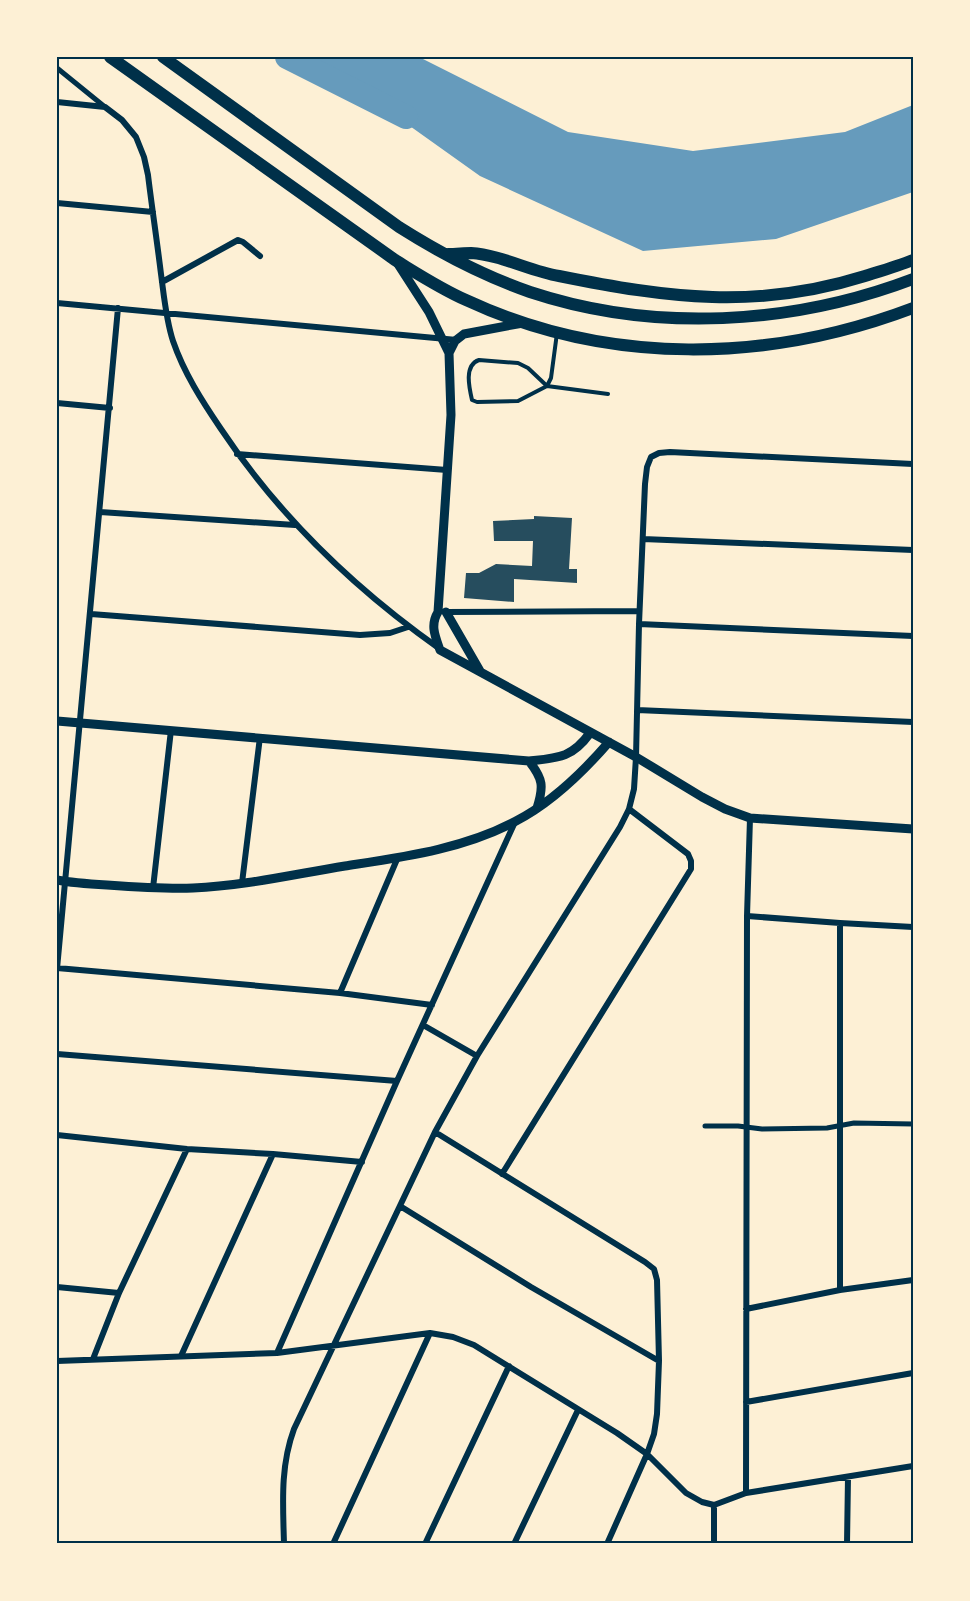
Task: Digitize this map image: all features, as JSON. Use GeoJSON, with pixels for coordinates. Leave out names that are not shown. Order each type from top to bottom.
{"type":"FeatureCollection","features":[{"type":"Feature","properties":{"kind":"highway"},"geometry":{"type":"LineString","coordinates":[[110,57],[395,260],[467,301],[524,323],[557,332],[640,348],[691,351],[734,350],[788,343],[837,332],[913,309]]}},
{"type":"Feature","properties":{"kind":"highway"},"geometry":{"type":"LineString","coordinates":[[163,57],[399,227],[444,255],[504,282],[560,301],[621,313],[670,318],[721,319],[772,315],[828,306],[874,294],[913,279]]}},
{"type":"Feature","properties":{"kind":"highway"},"geometry":{"type":"LineString","coordinates":[[444,255],[471,253],[564,277],[619,288],[709,298],[792,294],[825,287],[913,260]]}},
{"type":"Feature","properties":{"kind":"street"},"geometry":{"type":"LineString","coordinates":[[57,68],[122,120],[136,137],[146,166],[166,313],[172,338],[179,359],[206,406],[258,483],[295,525],[355,583],[440,650],[636,757],[702,797],[750,818],[913,829]]}},
{"type":"Feature","properties":{"kind":"street"},"geometry":{"type":"LineString","coordinates":[[57,102],[105,107]]}},
{"type":"Feature","properties":{"kind":"street"},"geometry":{"type":"LineString","coordinates":[[57,202],[153,212]]}},
{"type":"Feature","properties":{"kind":"street"},"geometry":{"type":"LineString","coordinates":[[162,282],[238,240],[260,256]]}},
{"type":"Feature","properties":{"kind":"street"},"geometry":{"type":"LineString","coordinates":[[395,260],[423,302],[449,353],[451,415],[442,612],[481,673]]}},
{"type":"Feature","properties":{"kind":"street"},"geometry":{"type":"LineString","coordinates":[[57,303],[457,340]]}},
{"type":"Feature","properties":{"kind":"street"},"geometry":{"type":"LineString","coordinates":[[118,308],[91,614],[61,881],[57,968],[340,993],[432,1005]]}},
{"type":"Feature","properties":{"kind":"street"},"geometry":{"type":"LineString","coordinates":[[449,353],[464,334],[524,323]]}},
{"type":"Feature","properties":{"kind":"street"},"geometry":{"type":"LineString","coordinates":[[57,403],[110,408]]}},
{"type":"Feature","properties":{"kind":"street"},"geometry":{"type":"LineString","coordinates":[[284,1544],[283,1487],[287,1449],[400,1206],[435,1132],[477,1056],[629,809],[634,789],[636,757],[639,611],[647,467],[651,457],[659,453],[670,453],[913,464]]}},
{"type":"Feature","properties":{"kind":"street"},"geometry":{"type":"LineString","coordinates":[[237,454],[447,470]]}},
{"type":"Feature","properties":{"kind":"street"},"geometry":{"type":"LineString","coordinates":[[100,512],[295,525]]}},
{"type":"Feature","properties":{"kind":"street"},"geometry":{"type":"LineString","coordinates":[[643,539],[913,550]]}},
{"type":"Feature","properties":{"kind":"street"},"geometry":{"type":"LineString","coordinates":[[440,650],[434,630],[435,615],[442,612],[639,611]]}},
{"type":"Feature","properties":{"kind":"street"},"geometry":{"type":"LineString","coordinates":[[91,614],[360,635],[390,633],[408,627]]}},
{"type":"Feature","properties":{"kind":"street"},"geometry":{"type":"LineString","coordinates":[[639,624],[913,636]]}},
{"type":"Feature","properties":{"kind":"street"},"geometry":{"type":"LineString","coordinates":[[637,710],[913,722]]}},
{"type":"Feature","properties":{"kind":"street"},"geometry":{"type":"LineString","coordinates":[[57,721],[529,761],[554,759],[569,754],[580,746],[590,733]]}},
{"type":"Feature","properties":{"kind":"street"},"geometry":{"type":"LineString","coordinates":[[153,888],[171,730]]}},
{"type":"Feature","properties":{"kind":"street"},"geometry":{"type":"LineString","coordinates":[[242,883],[260,737]]}},
{"type":"Feature","properties":{"kind":"street"},"geometry":{"type":"LineString","coordinates":[[61,881],[153,888],[194,888],[242,883],[433,851],[470,840],[515,822],[537,808],[583,770],[609,742]]}},
{"type":"Feature","properties":{"kind":"street"},"geometry":{"type":"LineString","coordinates":[[529,761],[542,783],[543,791],[537,808]]}},
{"type":"Feature","properties":{"kind":"street"},"geometry":{"type":"LineString","coordinates":[[502,1174],[691,869],[692,861],[688,854],[629,809]]}},
{"type":"Feature","properties":{"kind":"street"},"geometry":{"type":"LineString","coordinates":[[746,1493],[747,916],[750,818]]}},
{"type":"Feature","properties":{"kind":"street"},"geometry":{"type":"LineString","coordinates":[[277,1353],[515,822]]}},
{"type":"Feature","properties":{"kind":"street"},"geometry":{"type":"LineString","coordinates":[[340,993],[398,857]]}},
{"type":"Feature","properties":{"kind":"street"},"geometry":{"type":"LineString","coordinates":[[747,916],[840,924],[913,927]]}},
{"type":"Feature","properties":{"kind":"street"},"geometry":{"type":"LineString","coordinates":[[840,924],[840,1290]]}},
{"type":"Feature","properties":{"kind":"street"},"geometry":{"type":"LineString","coordinates":[[423,1024],[477,1056]]}},
{"type":"Feature","properties":{"kind":"street"},"geometry":{"type":"LineString","coordinates":[[57,1054],[397,1081]]}},
{"type":"Feature","properties":{"kind":"street"},"geometry":{"type":"LineString","coordinates":[[705,1126],[738,1125],[747,1128],[840,1126],[854,1123],[913,1124]]}},
{"type":"Feature","properties":{"kind":"street"},"geometry":{"type":"LineString","coordinates":[[435,1132],[654,1269],[657,1280],[659,1361],[654,1434],[607,1544]]}},
{"type":"Feature","properties":{"kind":"street"},"geometry":{"type":"LineString","coordinates":[[57,1136],[187,1149],[362,1162]]}},
{"type":"Feature","properties":{"kind":"street"},"geometry":{"type":"LineString","coordinates":[[93,1359],[119,1293],[187,1149]]}},
{"type":"Feature","properties":{"kind":"street"},"geometry":{"type":"LineString","coordinates":[[181,1356],[273,1154]]}},
{"type":"Feature","properties":{"kind":"street"},"geometry":{"type":"LineString","coordinates":[[400,1206],[531,1287],[659,1361]]}},
{"type":"Feature","properties":{"kind":"street"},"geometry":{"type":"LineString","coordinates":[[746,1309],[840,1290],[913,1280]]}},
{"type":"Feature","properties":{"kind":"street"},"geometry":{"type":"LineString","coordinates":[[57,1287],[119,1293]]}},
{"type":"Feature","properties":{"kind":"street"},"geometry":{"type":"LineString","coordinates":[[333,1544],[430,1333]]}},
{"type":"Feature","properties":{"kind":"street"},"geometry":{"type":"LineString","coordinates":[[57,1361],[277,1353],[430,1333],[453,1337],[474,1345],[509,1366],[647,1454],[686,1493],[702,1502],[714,1505],[746,1493],[913,1466]]}},
{"type":"Feature","properties":{"kind":"street"},"geometry":{"type":"LineString","coordinates":[[425,1544],[458,1469],[509,1366]]}},
{"type":"Feature","properties":{"kind":"street"},"geometry":{"type":"LineString","coordinates":[[746,1402],[913,1373]]}},
{"type":"Feature","properties":{"kind":"street"},"geometry":{"type":"LineString","coordinates":[[514,1544],[578,1410]]}},
{"type":"Feature","properties":{"kind":"street"},"geometry":{"type":"LineString","coordinates":[[847,1544],[848,1477]]}},
{"type":"Feature","properties":{"kind":"street"},"geometry":{"type":"LineString","coordinates":[[714,1505],[714,1544]]}},
{"type":"Feature","properties":{"kind":"lane"},"geometry":{"type":"LineString","coordinates":[[557,332],[547,386],[518,400],[477,402],[472,400],[469,368],[472,362],[479,360],[518,363],[528,368],[547,386],[608,394]]}},
{"type":"Feature","properties":{"kind":"water"},"geometry":{"type":"Polygon","coordinates":[[[313,57],[419,57],[568,132],[693,151],[845,132],[913,105],[913,192],[776,239],[643,251],[480,176],[313,57]]]}},
{"type":"Feature","properties":{"kind":"building"},"geometry":{"type":"Polygon","coordinates":[[[534,516],[572,518],[569,569],[577,569],[577,583],[514,579],[514,602],[464,598],[466,573],[479,573],[496,564],[532,566],[533,541],[494,541],[493,521],[534,519],[534,516]]]}},
{"type":"Feature","properties":{"kind":"waterway"},"geometry":{"type":"LineString","coordinates":[[287,57],[406,117]]}}]}
